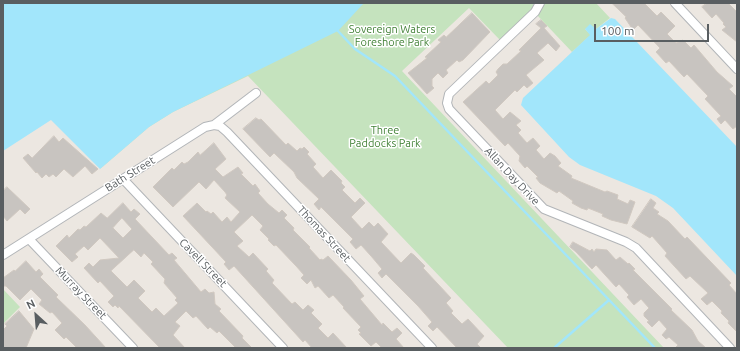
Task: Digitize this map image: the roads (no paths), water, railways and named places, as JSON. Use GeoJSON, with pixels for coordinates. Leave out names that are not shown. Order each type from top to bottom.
{"type":"FeatureCollection","features":[{"type":"Feature","properties":{"kind":"street","name":"Allan Day Drive"},"geometry":{"type":"LineString","coordinates":[[540,3],[535,12],[449,94],[447,103],[449,109],[544,209],[626,242],[636,248],[730,348]]}},
{"type":"Feature","properties":{"kind":"street"},"geometry":{"type":"LineString","coordinates":[[675,3],[737,69]]}},
{"type":"Feature","properties":{"kind":"street","name":"Bath Street"},"geometry":{"type":"LineString","coordinates":[[3,255],[205,126],[214,125],[256,93]]}},
{"type":"Feature","properties":{"kind":"street","name":"Thomas Street"},"geometry":{"type":"LineString","coordinates":[[214,125],[220,126],[227,132],[432,348]]}},
{"type":"Feature","properties":{"kind":"street","name":"Cavell Street"},"geometry":{"type":"LineString","coordinates":[[123,179],[284,348]]}},
{"type":"Feature","properties":{"kind":"street","name":"Murray Street"},"geometry":{"type":"LineString","coordinates":[[29,238],[133,348]]}},
{"type":"Feature","properties":{"kind":"water"},"geometry":{"type":"Polygon","coordinates":[[[3,3],[364,3],[338,31],[173,112],[149,127],[100,169],[51,120],[3,151],[3,3]]]}},
{"type":"Feature","properties":{"kind":"water"},"geometry":{"type":"Polygon","coordinates":[[[611,18],[615,19],[737,147],[737,276],[673,208],[656,196],[580,165],[569,157],[521,105],[523,98],[590,35],[585,29],[590,24],[596,29],[611,18]]]}},
{"type":"Feature","properties":{"kind":"waterway"},"geometry":{"type":"LineString","coordinates":[[338,31],[355,49],[395,76],[655,348]]}},
{"type":"Feature","properties":{"kind":"waterway"},"geometry":{"type":"LineString","coordinates":[[554,348],[609,300]]}},
{"type":"Feature","properties":{"kind":"park label","name":"Sovereign Waters Foreshore Park"},"geometry":{"type":"Point","coordinates":[392,35]}},
{"type":"Feature","properties":{"kind":"park label","name":"Three Paddocks Park"},"geometry":{"type":"Point","coordinates":[385,136]}}]}
